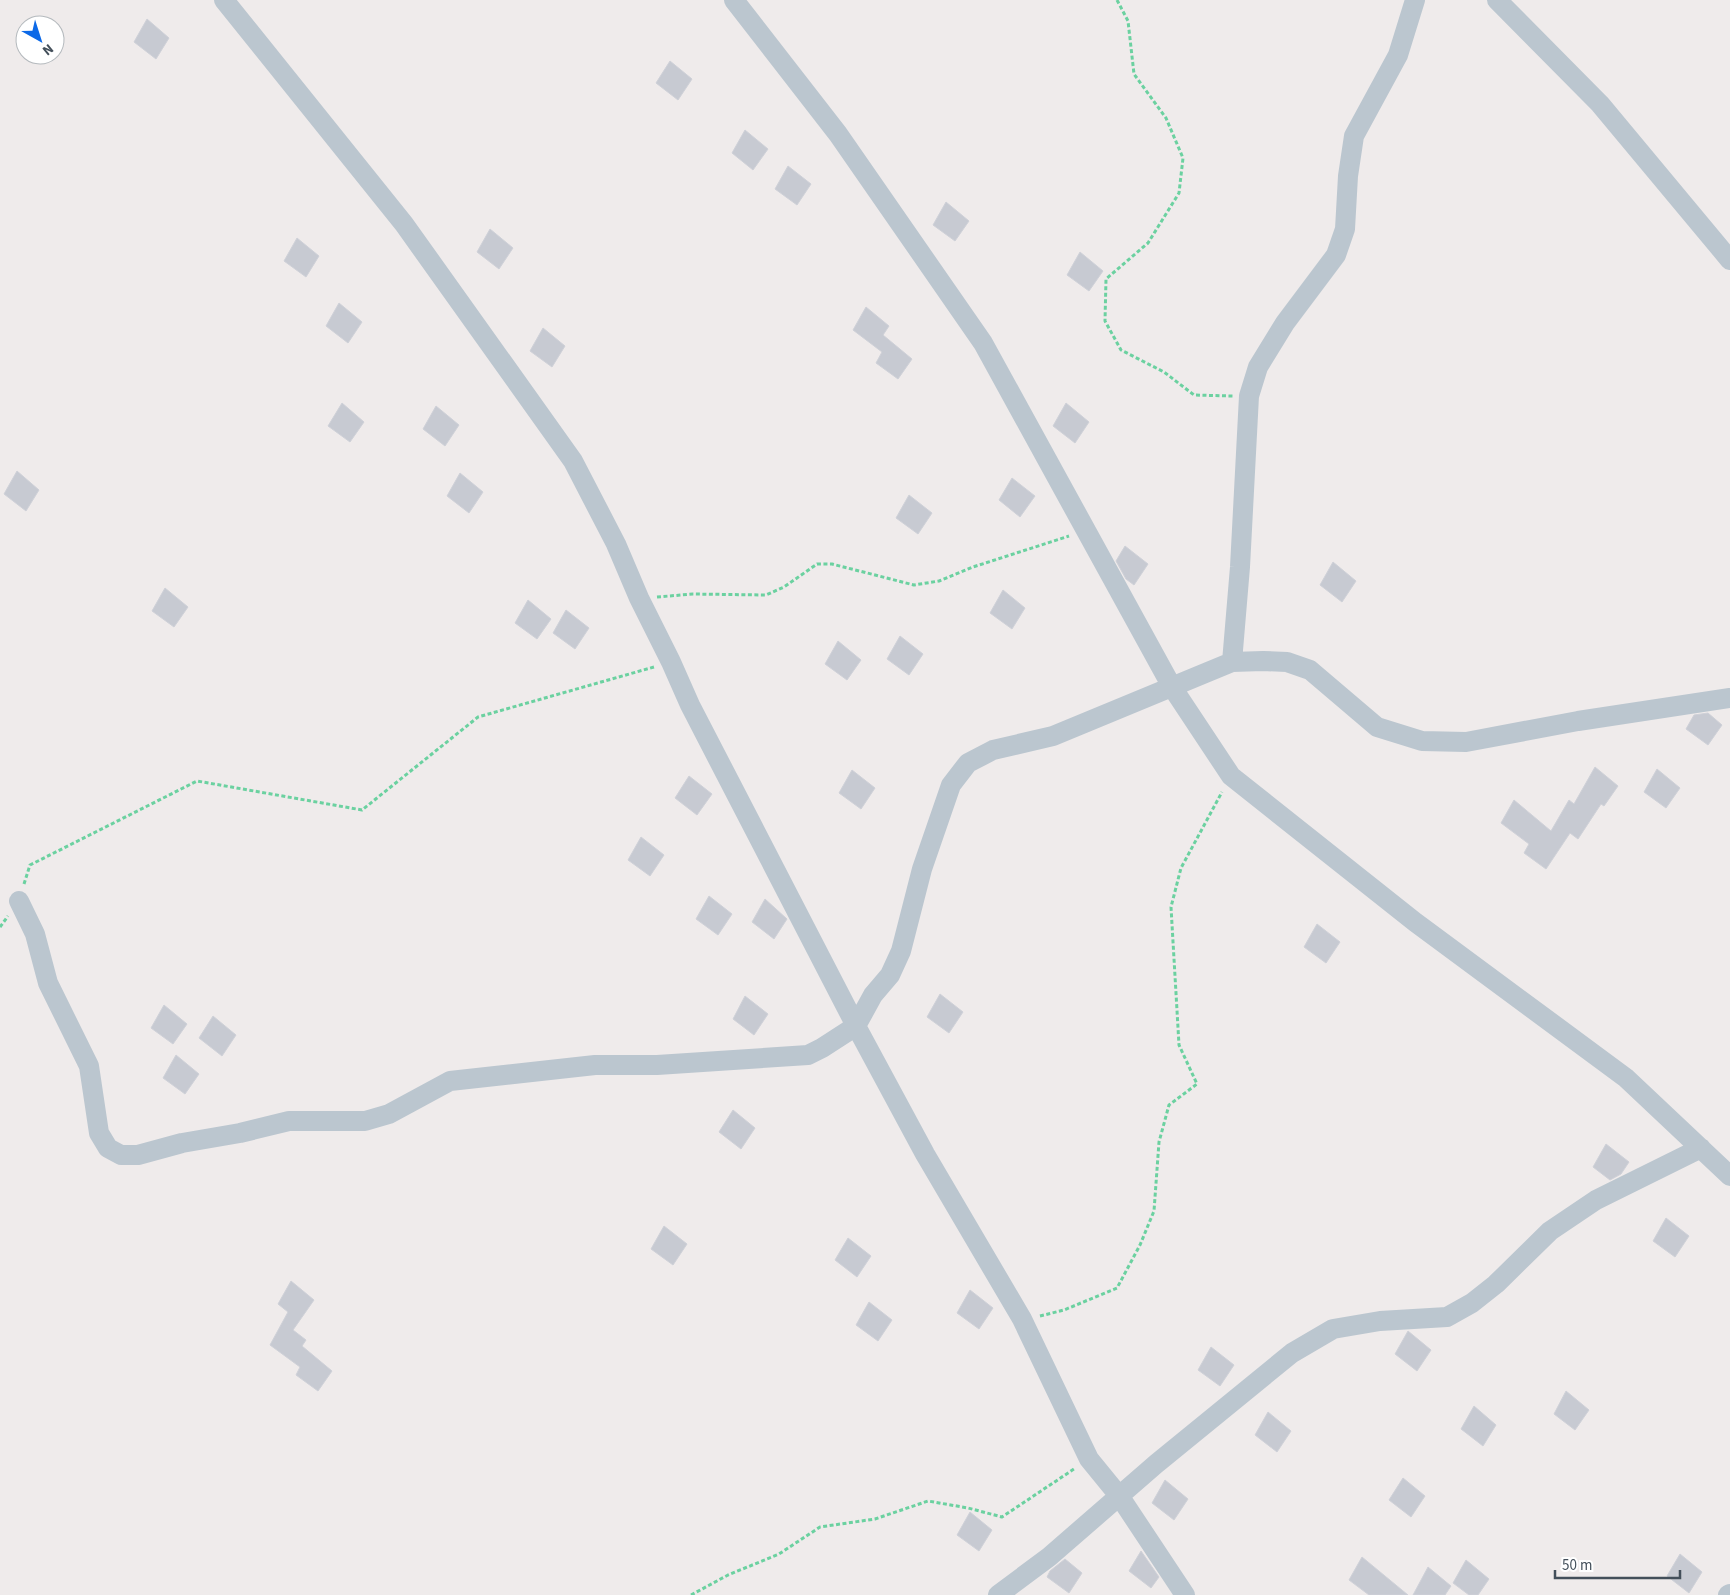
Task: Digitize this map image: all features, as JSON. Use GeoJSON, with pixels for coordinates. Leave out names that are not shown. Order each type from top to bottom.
{"type":"FeatureCollection","features":[{"type":"Feature","properties":{"kind":"street"},"geometry":{"type":"LineString","coordinates":[[224,0],[404,224],[573,461],[616,544],[639,598],[690,705],[856,1026],[925,1154],[1022,1319],[1089,1459],[1120,1497],[1185,1595]]}},
{"type":"Feature","properties":{"kind":"street"},"geometry":{"type":"LineString","coordinates":[[734,0],[838,134],[983,343],[1172,687],[1231,776],[1415,922],[1626,1078],[1730,1176]]}},
{"type":"Feature","properties":{"kind":"street"},"geometry":{"type":"LineString","coordinates":[[1232,662],[1240,567],[1250,396],[1258,367],[1285,323],[1336,255],[1345,229],[1348,176],[1354,136],[1398,55],[1415,0]]}},
{"type":"Feature","properties":{"kind":"street"},"geometry":{"type":"LineString","coordinates":[[1497,0],[1600,104],[1730,260]]}},
{"type":"Feature","properties":{"kind":"street"},"geometry":{"type":"LineString","coordinates":[[19,901],[35,934],[48,983],[89,1066],[100,1133],[108,1148],[121,1155],[138,1155],[289,1122],[365,1121],[389,1114],[450,1081],[595,1065],[657,1065],[808,1055],[856,1026],[873,995],[890,975],[901,951],[922,869],[951,785],[968,763],[993,750],[1053,736],[1232,662],[1287,662],[1310,670],[1377,726],[1422,742],[1466,742],[1587,719],[1730,698]]}},
{"type":"Feature","properties":{"kind":"street"},"geometry":{"type":"LineString","coordinates":[[998,1595],[1049,1557],[1156,1464],[1292,1353],[1332,1329],[1380,1321],[1447,1317],[1472,1303],[1496,1284],[1550,1231],[1596,1200],[1701,1148]]}},
{"type":"Feature","properties":{"kind":"path"},"geometry":{"type":"LineString","coordinates":[[1117,0],[1128,21],[1134,74],[1166,118],[1183,158],[1179,193],[1148,244],[1106,279],[1105,321],[1121,350],[1164,372],[1194,395],[1250,396]]}},
{"type":"Feature","properties":{"kind":"path"},"geometry":{"type":"LineString","coordinates":[[639,598],[693,594],[766,595],[784,587],[817,564],[832,564],[914,585],[939,581],[973,567],[1086,530]]}},
{"type":"Feature","properties":{"kind":"path"},"geometry":{"type":"LineString","coordinates":[[0,927],[19,901],[30,865],[197,781],[362,810],[478,717],[671,662]]}},
{"type":"Feature","properties":{"kind":"path"},"geometry":{"type":"LineString","coordinates":[[1022,1319],[1064,1310],[1117,1288],[1140,1245],[1154,1211],[1159,1142],[1169,1105],[1197,1084],[1179,1045],[1171,907],[1181,868],[1231,776]]}},
{"type":"Feature","properties":{"kind":"path"},"geometry":{"type":"LineString","coordinates":[[691,1595],[728,1575],[779,1554],[820,1527],[875,1519],[928,1501],[968,1508],[1002,1517],[1089,1459]]}},
{"type":"Feature","properties":{"kind":"building"},"geometry":{"type":"Polygon","coordinates":[[[147,19],[169,38],[156,59],[134,42],[147,19]]]}},
{"type":"Feature","properties":{"kind":"building"},"geometry":{"type":"Polygon","coordinates":[[[670,61],[692,79],[678,100],[656,83],[670,61]]]}},
{"type":"Feature","properties":{"kind":"building"},"geometry":{"type":"Polygon","coordinates":[[[745,130],[768,149],[753,170],[732,153],[745,130]]]}},
{"type":"Feature","properties":{"kind":"building"},"geometry":{"type":"Polygon","coordinates":[[[788,166],[811,184],[797,205],[775,189],[788,166]]]}},
{"type":"Feature","properties":{"kind":"building"},"geometry":{"type":"Polygon","coordinates":[[[946,202],[969,221],[955,241],[933,225],[946,202]]]}},
{"type":"Feature","properties":{"kind":"building"},"geometry":{"type":"Polygon","coordinates":[[[490,229],[513,248],[499,269],[477,252],[490,229]]]}},
{"type":"Feature","properties":{"kind":"building"},"geometry":{"type":"Polygon","coordinates":[[[297,238],[319,256],[306,277],[284,261],[297,238]]]}},
{"type":"Feature","properties":{"kind":"building"},"geometry":{"type":"Polygon","coordinates":[[[1080,252],[1103,271],[1089,291],[1067,275],[1080,252]]]}},
{"type":"Feature","properties":{"kind":"building"},"geometry":{"type":"Polygon","coordinates":[[[339,303],[362,322],[348,343],[326,326],[339,303]]]}},
{"type":"Feature","properties":{"kind":"building"},"geometry":{"type":"Polygon","coordinates":[[[866,307],[889,326],[883,335],[912,359],[898,379],[876,363],[882,352],[853,330],[866,307]]]}},
{"type":"Feature","properties":{"kind":"building"},"geometry":{"type":"Polygon","coordinates":[[[543,328],[565,346],[552,367],[530,351],[543,328]]]}},
{"type":"Feature","properties":{"kind":"building"},"geometry":{"type":"Polygon","coordinates":[[[342,403],[364,422],[350,442],[328,426],[342,403]]]}},
{"type":"Feature","properties":{"kind":"building"},"geometry":{"type":"Polygon","coordinates":[[[1066,403],[1089,422],[1075,443],[1053,426],[1066,403]]]}},
{"type":"Feature","properties":{"kind":"building"},"geometry":{"type":"Polygon","coordinates":[[[436,406],[459,425],[445,446],[423,429],[436,406]]]}},
{"type":"Feature","properties":{"kind":"building"},"geometry":{"type":"Polygon","coordinates":[[[17,471],[39,490],[26,511],[4,494],[17,471]]]}},
{"type":"Feature","properties":{"kind":"building"},"geometry":{"type":"Polygon","coordinates":[[[460,473],[483,492],[469,513],[447,496],[460,473]]]}},
{"type":"Feature","properties":{"kind":"building"},"geometry":{"type":"Polygon","coordinates":[[[1012,478],[1035,496],[1020,517],[999,500],[1012,478]]]}},
{"type":"Feature","properties":{"kind":"building"},"geometry":{"type":"Polygon","coordinates":[[[909,495],[932,513],[918,534],[896,518],[909,495]]]}},
{"type":"Feature","properties":{"kind":"building"},"geometry":{"type":"Polygon","coordinates":[[[1125,546],[1148,564],[1134,585],[1126,579],[1116,561],[1125,546]]]}},
{"type":"Feature","properties":{"kind":"building"},"geometry":{"type":"Polygon","coordinates":[[[1333,562],[1356,581],[1342,602],[1320,585],[1333,562]]]}},
{"type":"Feature","properties":{"kind":"building"},"geometry":{"type":"Polygon","coordinates":[[[165,588],[188,607],[174,627],[152,611],[165,588]]]}},
{"type":"Feature","properties":{"kind":"building"},"geometry":{"type":"Polygon","coordinates":[[[1003,590],[1025,608],[1012,629],[990,613],[1003,590]]]}},
{"type":"Feature","properties":{"kind":"building"},"geometry":{"type":"Polygon","coordinates":[[[528,600],[551,619],[537,639],[515,623],[528,600]]]}},
{"type":"Feature","properties":{"kind":"building"},"geometry":{"type":"Polygon","coordinates":[[[566,610],[589,628],[575,649],[553,633],[566,610]]]}},
{"type":"Feature","properties":{"kind":"building"},"geometry":{"type":"Polygon","coordinates":[[[900,636],[923,654],[909,675],[887,659],[900,636]]]}},
{"type":"Feature","properties":{"kind":"building"},"geometry":{"type":"Polygon","coordinates":[[[838,641],[861,660],[847,680],[825,664],[838,641]]]}},
{"type":"Feature","properties":{"kind":"building"},"geometry":{"type":"Polygon","coordinates":[[[1708,713],[1722,725],[1708,745],[1686,729],[1694,715],[1708,713]]]}},
{"type":"Feature","properties":{"kind":"building"},"geometry":{"type":"Polygon","coordinates":[[[1595,767],[1618,786],[1604,806],[1601,804],[1578,839],[1570,833],[1546,869],[1524,853],[1529,844],[1501,823],[1514,800],[1551,831],[1569,800],[1574,804],[1595,767]]]}},
{"type":"Feature","properties":{"kind":"building"},"geometry":{"type":"Polygon","coordinates":[[[1657,769],[1680,788],[1666,808],[1644,792],[1657,769]]]}},
{"type":"Feature","properties":{"kind":"building"},"geometry":{"type":"Polygon","coordinates":[[[852,770],[875,788],[861,809],[839,793],[852,770]]]}},
{"type":"Feature","properties":{"kind":"building"},"geometry":{"type":"Polygon","coordinates":[[[689,776],[712,794],[697,815],[675,798],[689,776]]]}},
{"type":"Feature","properties":{"kind":"building"},"geometry":{"type":"Polygon","coordinates":[[[641,837],[664,855],[650,876],[628,860],[641,837]]]}},
{"type":"Feature","properties":{"kind":"building"},"geometry":{"type":"Polygon","coordinates":[[[709,896],[732,914],[718,935],[696,919],[709,896]]]}},
{"type":"Feature","properties":{"kind":"building"},"geometry":{"type":"Polygon","coordinates":[[[765,899],[787,919],[774,939],[752,922],[765,899]]]}},
{"type":"Feature","properties":{"kind":"building"},"geometry":{"type":"Polygon","coordinates":[[[1317,924],[1340,942],[1326,963],[1304,947],[1317,924]]]}},
{"type":"Feature","properties":{"kind":"building"},"geometry":{"type":"Polygon","coordinates":[[[940,994],[963,1012],[949,1033],[927,1017],[940,994]]]}},
{"type":"Feature","properties":{"kind":"building"},"geometry":{"type":"Polygon","coordinates":[[[745,996],[768,1014],[754,1035],[733,1019],[745,996]]]}},
{"type":"Feature","properties":{"kind":"building"},"geometry":{"type":"Polygon","coordinates":[[[164,1005],[187,1024],[173,1044],[151,1028],[164,1005]]]}},
{"type":"Feature","properties":{"kind":"building"},"geometry":{"type":"Polygon","coordinates":[[[213,1016],[236,1035],[222,1056],[199,1038],[213,1016]]]}},
{"type":"Feature","properties":{"kind":"building"},"geometry":{"type":"Polygon","coordinates":[[[176,1055],[199,1074],[185,1094],[163,1078],[176,1055]]]}},
{"type":"Feature","properties":{"kind":"building"},"geometry":{"type":"Polygon","coordinates":[[[733,1110],[755,1128],[741,1149],[719,1132],[733,1110]]]}},
{"type":"Feature","properties":{"kind":"building"},"geometry":{"type":"Polygon","coordinates":[[[1606,1144],[1629,1162],[1621,1174],[1610,1180],[1593,1167],[1606,1144]]]}},
{"type":"Feature","properties":{"kind":"building"},"geometry":{"type":"Polygon","coordinates":[[[1666,1218],[1689,1236],[1675,1257],[1653,1241],[1666,1218]]]}},
{"type":"Feature","properties":{"kind":"building"},"geometry":{"type":"Polygon","coordinates":[[[664,1226],[687,1244],[673,1265],[651,1249],[664,1226]]]}},
{"type":"Feature","properties":{"kind":"building"},"geometry":{"type":"Polygon","coordinates":[[[848,1238],[871,1256],[857,1277],[835,1260],[848,1238]]]}},
{"type":"Feature","properties":{"kind":"building"},"geometry":{"type":"Polygon","coordinates":[[[291,1281],[314,1300],[293,1330],[306,1340],[302,1346],[332,1371],[318,1391],[296,1375],[300,1367],[270,1345],[288,1312],[278,1304],[291,1281]]]}},
{"type":"Feature","properties":{"kind":"building"},"geometry":{"type":"Polygon","coordinates":[[[970,1290],[993,1308],[979,1329],[957,1313],[970,1290]]]}},
{"type":"Feature","properties":{"kind":"building"},"geometry":{"type":"Polygon","coordinates":[[[869,1302],[892,1320],[878,1341],[856,1325],[869,1302]]]}},
{"type":"Feature","properties":{"kind":"building"},"geometry":{"type":"Polygon","coordinates":[[[1408,1331],[1431,1350],[1417,1371],[1395,1354],[1408,1331]]]}},
{"type":"Feature","properties":{"kind":"building"},"geometry":{"type":"Polygon","coordinates":[[[1211,1347],[1234,1365],[1220,1386],[1198,1370],[1211,1347]]]}},
{"type":"Feature","properties":{"kind":"building"},"geometry":{"type":"Polygon","coordinates":[[[1566,1391],[1589,1410],[1575,1430],[1554,1414],[1566,1391]]]}},
{"type":"Feature","properties":{"kind":"building"},"geometry":{"type":"Polygon","coordinates":[[[1474,1406],[1496,1425],[1483,1446],[1461,1429],[1474,1406]]]}},
{"type":"Feature","properties":{"kind":"building"},"geometry":{"type":"Polygon","coordinates":[[[1268,1412],[1291,1431],[1277,1452],[1255,1435],[1268,1412]]]}},
{"type":"Feature","properties":{"kind":"building"},"geometry":{"type":"Polygon","coordinates":[[[1403,1478],[1425,1496],[1411,1517],[1389,1500],[1403,1478]]]}},
{"type":"Feature","properties":{"kind":"building"},"geometry":{"type":"Polygon","coordinates":[[[1165,1480],[1188,1499],[1174,1520],[1152,1503],[1165,1480]]]}},
{"type":"Feature","properties":{"kind":"building"},"geometry":{"type":"Polygon","coordinates":[[[970,1512],[992,1530],[979,1551],[957,1535],[970,1512]]]}},
{"type":"Feature","properties":{"kind":"building"},"geometry":{"type":"Polygon","coordinates":[[[1141,1551],[1159,1577],[1151,1588],[1129,1571],[1141,1551]]]}},
{"type":"Feature","properties":{"kind":"building"},"geometry":{"type":"Polygon","coordinates":[[[1680,1554],[1702,1572],[1689,1593],[1667,1576],[1680,1554]]]}},
{"type":"Feature","properties":{"kind":"building"},"geometry":{"type":"Polygon","coordinates":[[[1362,1557],[1408,1595],[1369,1595],[1349,1580],[1362,1557]]]}},
{"type":"Feature","properties":{"kind":"building"},"geometry":{"type":"Polygon","coordinates":[[[1065,1559],[1082,1573],[1069,1593],[1047,1577],[1050,1571],[1065,1559]]]}},
{"type":"Feature","properties":{"kind":"building"},"geometry":{"type":"Polygon","coordinates":[[[1466,1560],[1489,1579],[1478,1595],[1469,1595],[1453,1583],[1466,1560]]]}},
{"type":"Feature","properties":{"kind":"building"},"geometry":{"type":"Polygon","coordinates":[[[1428,1567],[1451,1586],[1445,1595],[1413,1595],[1428,1567]]]}}]}
